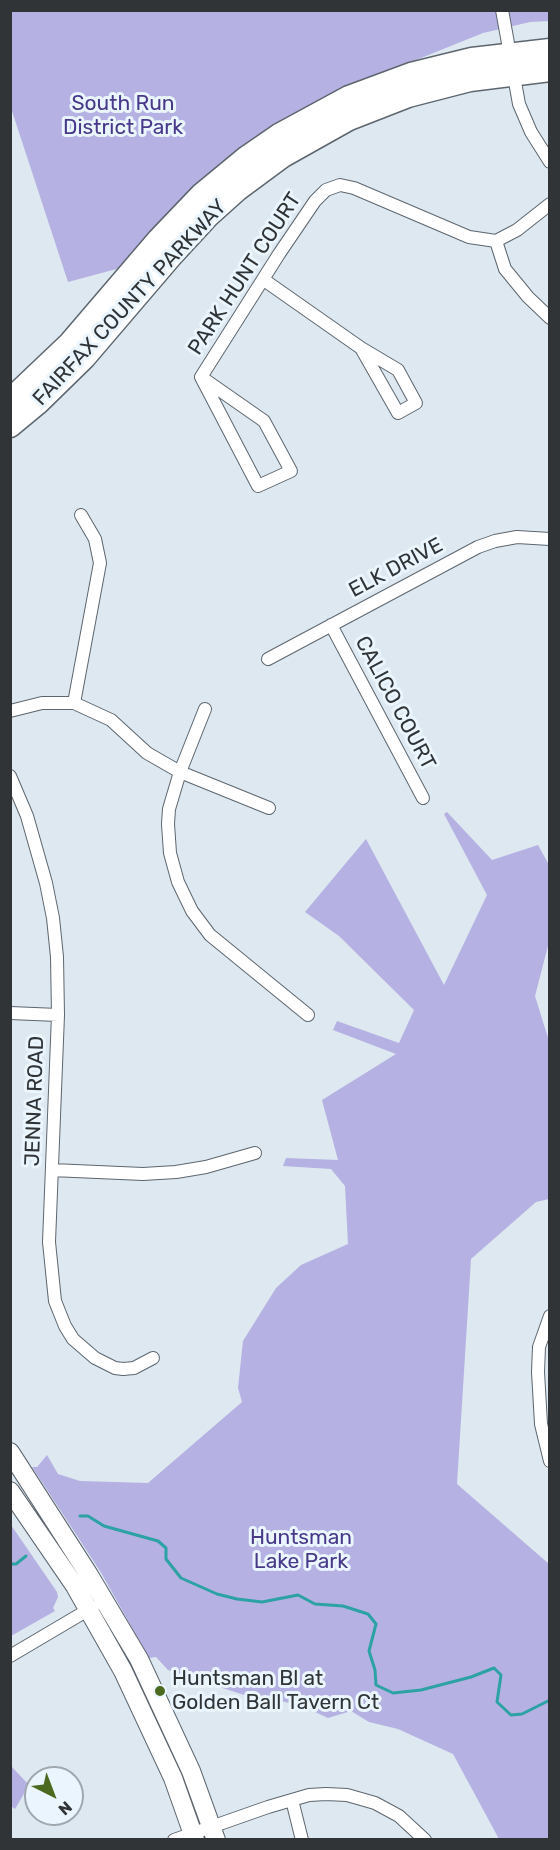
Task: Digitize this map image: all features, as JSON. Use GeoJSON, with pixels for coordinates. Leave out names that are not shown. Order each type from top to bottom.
{"type":"FeatureCollection","features":[{"type":"Feature","properties":{"kind":"highway","name":"FAIRFAX COUNTY PARKWAY"},"geometry":{"type":"LineString","coordinates":[[10,426],[39,402],[84,357],[208,216],[237,190],[283,156],[330,129],[387,103],[549,50]]}},
{"type":"Feature","properties":{"kind":"highway","name":"FAIRFAX COUNTY PARKWAY"},"geometry":{"type":"LineString","coordinates":[[10,400],[70,343],[185,211],[215,182],[262,146],[312,115],[371,88],[432,68],[472,59],[549,70]]}},
{"type":"Feature","properties":{"kind":"street"},"geometry":{"type":"LineString","coordinates":[[502,10],[522,113],[549,162]]}},
{"type":"Feature","properties":{"kind":"street","name":"PARK HUNT COURT"},"geometry":{"type":"LineString","coordinates":[[201,377],[279,254],[315,201],[326,190],[340,185],[372,195],[469,237],[496,241]]}},
{"type":"Feature","properties":{"kind":"street"},"geometry":{"type":"LineString","coordinates":[[549,204],[517,230],[496,241],[505,269],[549,318]]}},
{"type":"Feature","properties":{"kind":"street"},"geometry":{"type":"LineString","coordinates":[[264,280],[362,348],[398,370],[416,403],[398,413],[362,348]]}},
{"type":"Feature","properties":{"kind":"street","name":"PARK HUNT COURT"},"geometry":{"type":"LineString","coordinates":[[201,377],[264,421],[291,471],[258,486],[201,377]]}},
{"type":"Feature","properties":{"kind":"street"},"geometry":{"type":"LineString","coordinates":[[74,703],[100,563],[95,539],[81,515]]}},
{"type":"Feature","properties":{"kind":"street","name":"ELK DRIVE"},"geometry":{"type":"LineString","coordinates":[[268,659],[478,547],[517,537],[549,539]]}},
{"type":"Feature","properties":{"kind":"street","name":"CALICO COURT"},"geometry":{"type":"LineString","coordinates":[[331,625],[423,798]]}},
{"type":"Feature","properties":{"kind":"street"},"geometry":{"type":"LineString","coordinates":[[10,711],[42,703],[74,703],[111,720],[147,753],[180,772],[269,808]]}},
{"type":"Feature","properties":{"kind":"street"},"geometry":{"type":"LineString","coordinates":[[205,709],[172,796],[168,837],[173,868],[184,898],[204,928],[218,943],[308,1015]]}},
{"type":"Feature","properties":{"kind":"street","name":"JENNA ROAD"},"geometry":{"type":"LineString","coordinates":[[10,776],[27,816],[46,883],[57,957],[58,1015],[49,1214],[50,1261],[56,1301],[65,1326],[84,1350],[95,1358],[115,1368],[134,1368],[153,1358]]}},
{"type":"Feature","properties":{"kind":"street"},"geometry":{"type":"LineString","coordinates":[[10,1013],[58,1015]]}},
{"type":"Feature","properties":{"kind":"street"},"geometry":{"type":"LineString","coordinates":[[52,1170],[143,1174],[176,1172],[206,1167],[255,1153]]}},
{"type":"Feature","properties":{"kind":"street"},"geometry":{"type":"LineString","coordinates":[[549,1316],[539,1347],[545,1402],[541,1424],[549,1461]]}},
{"type":"Feature","properties":{"kind":"street"},"geometry":{"type":"LineString","coordinates":[[10,1452],[105,1600],[139,1659],[191,1771],[214,1833]]}},
{"type":"Feature","properties":{"kind":"street"},"geometry":{"type":"LineString","coordinates":[[10,1491],[88,1610],[123,1671],[146,1718],[194,1836]]}},
{"type":"Feature","properties":{"kind":"street"},"geometry":{"type":"LineString","coordinates":[[10,1656],[105,1600]]}},
{"type":"Feature","properties":{"kind":"street"},"geometry":{"type":"LineString","coordinates":[[174,1839],[214,1833],[292,1800],[309,1795],[326,1794],[361,1798],[375,1803],[399,1816],[425,1839]]}},
{"type":"Feature","properties":{"kind":"street"},"geometry":{"type":"LineString","coordinates":[[292,1800],[302,1839]]}},
{"type":"Feature","properties":{"kind":"green space","name":"South Run District Park"},"geometry":{"type":"Polygon","coordinates":[[[549,10],[550,21],[530,22],[483,33],[354,85],[124,267],[68,282],[11,108],[10,11],[549,10]]]}},
{"type":"Feature","properties":{"kind":"green space","name":"Huntsman Lake Park"},"geometry":{"type":"Polygon","coordinates":[[[447,812],[492,860],[538,845],[549,865],[549,942],[535,996],[549,1041],[549,1199],[536,1202],[471,1259],[457,1484],[549,1564],[549,1839],[499,1839],[453,1754],[398,1729],[369,1722],[351,1711],[328,1718],[302,1706],[244,1695],[168,1670],[156,1657],[149,1658],[100,1571],[32,1467],[37,1467],[47,1455],[58,1474],[80,1481],[148,1483],[242,1402],[238,1388],[243,1341],[276,1288],[301,1265],[348,1244],[345,1186],[331,1169],[283,1166],[286,1158],[338,1160],[322,1100],[396,1054],[333,1030],[337,1021],[399,1043],[414,1010],[339,936],[305,912],[366,839],[444,985],[487,895],[444,814],[447,812]]]}},
{"type":"Feature","properties":{"kind":"green space"},"geometry":{"type":"Polygon","coordinates":[[[11,1525],[57,1592],[58,1597],[53,1608],[55,1611],[11,1636],[11,1525]]]}},
{"type":"Feature","properties":{"kind":"green space"},"geometry":{"type":"Polygon","coordinates":[[[11,1766],[24,1780],[24,1794],[15,1809],[11,1806],[11,1766]]]}},
{"type":"Feature","properties":{"kind":"waterway"},"geometry":{"type":"LineString","coordinates":[[80,1516],[88,1516],[104,1526],[158,1541],[166,1548],[166,1559],[181,1578],[217,1594],[262,1602],[298,1595],[315,1604],[343,1606],[368,1614],[376,1624],[369,1651],[375,1670],[376,1685],[393,1693],[421,1690],[471,1677],[494,1668],[501,1675],[497,1702],[511,1715],[522,1714],[550,1700]]}},
{"type":"Feature","properties":{"kind":"waterway"},"geometry":{"type":"LineString","coordinates":[[10,1564],[16,1564],[26,1556]]}},
{"type":"Feature","properties":{"kind":"place","name":"Huntsman Bl at Golden Ball Tavern Ct"},"geometry":{"type":"Point","coordinates":[160,1691]}}]}
